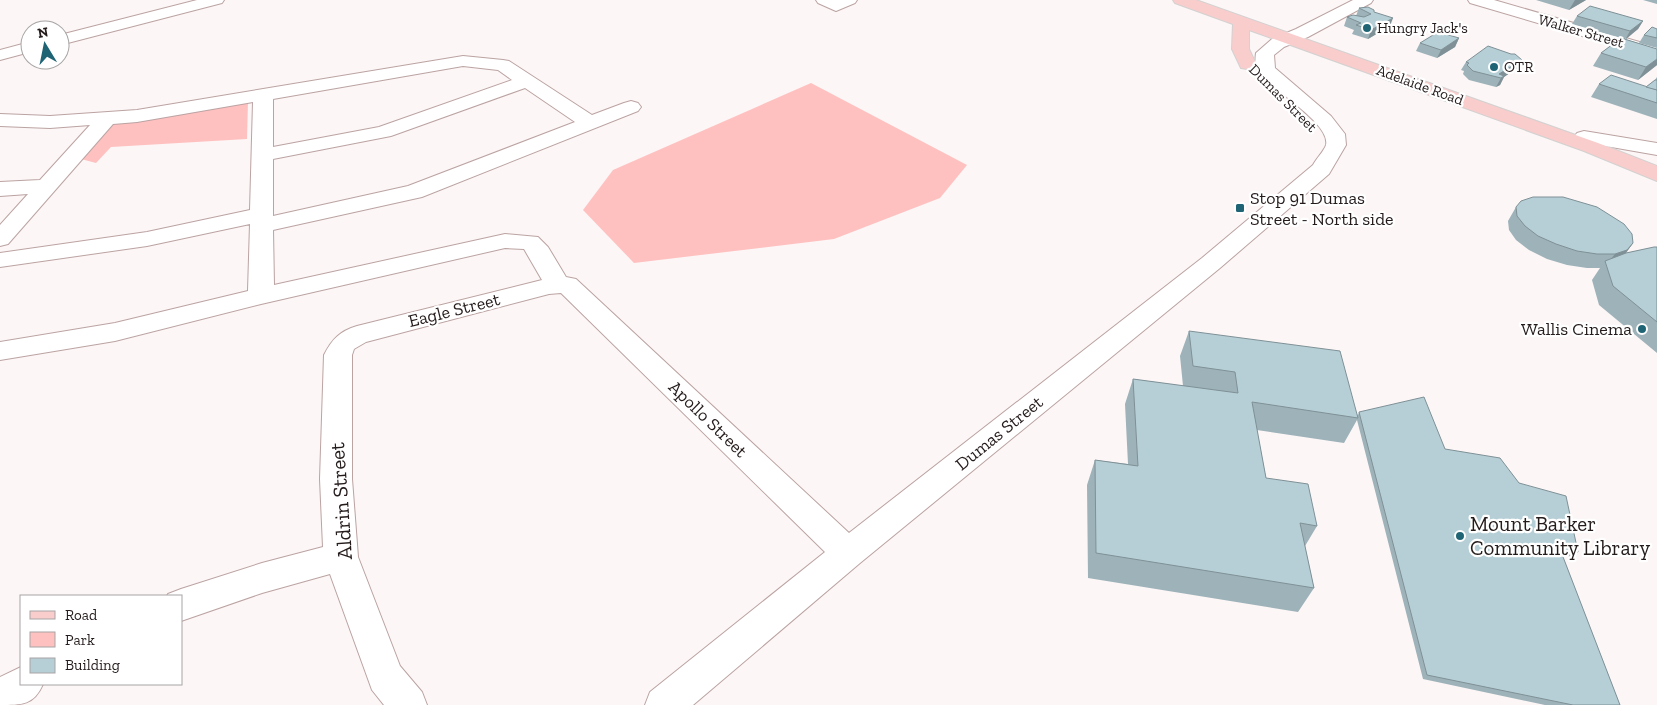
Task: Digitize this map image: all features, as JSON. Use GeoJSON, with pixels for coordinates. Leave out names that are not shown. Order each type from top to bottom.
{"type":"FeatureCollection","features":[{"type":"Feature","properties":{"kind":"main road","name":"Adelaide Road"},"geometry":{"type":"LineString","coordinates":[[1181,0],[1242,22],[1287,32],[1584,137],[1657,165]]}},
{"type":"Feature","properties":{"kind":"main road","name":"Adelaide Road"},"geometry":{"type":"LineString","coordinates":[[1204,0],[1591,147],[1657,174]]}},
{"type":"Feature","properties":{"kind":"main road"},"geometry":{"type":"LineString","coordinates":[[1242,22],[1239,46],[1240,55],[1247,64]]}},
{"type":"Feature","properties":{"kind":"street"},"geometry":{"type":"LineString","coordinates":[[70,37],[216,0]]}},
{"type":"Feature","properties":{"kind":"street"},"geometry":{"type":"LineString","coordinates":[[824,0],[836,6],[849,0]]}},
{"type":"Feature","properties":{"kind":"street"},"geometry":{"type":"LineString","coordinates":[[1287,32],[1343,0]]}},
{"type":"Feature","properties":{"kind":"street"},"geometry":{"type":"LineString","coordinates":[[1287,32],[1365,0]]}},
{"type":"Feature","properties":{"kind":"street","name":"Walker Street"},"geometry":{"type":"LineString","coordinates":[[1476,0],[1657,53]]}},
{"type":"Feature","properties":{"kind":"street","name":"Dumas Street"},"geometry":{"type":"LineString","coordinates":[[1287,32],[1258,40],[1246,54],[1247,64],[1310,124],[1324,140],[1330,156]]}},
{"type":"Feature","properties":{"kind":"street","name":"Dumas Street"},"geometry":{"type":"LineString","coordinates":[[664,705],[848,553],[1211,263],[1321,169],[1336,145],[1336,134],[1324,120],[1267,70],[1264,61],[1265,53],[1278,43],[1287,32]]}},
{"type":"Feature","properties":{"kind":"street"},"geometry":{"type":"LineString","coordinates":[[0,55],[20,50]]}},
{"type":"Feature","properties":{"kind":"street"},"geometry":{"type":"LineString","coordinates":[[0,120],[50,122],[137,116],[463,61],[503,66],[590,123]]}},
{"type":"Feature","properties":{"kind":"street"},"geometry":{"type":"LineString","coordinates":[[263,155],[384,132],[526,81]]}},
{"type":"Feature","properties":{"kind":"street"},"geometry":{"type":"LineString","coordinates":[[262,296],[263,95]]}},
{"type":"Feature","properties":{"kind":"street"},"geometry":{"type":"LineString","coordinates":[[0,260],[147,239],[414,192],[631,107]]}},
{"type":"Feature","properties":{"kind":"street"},"geometry":{"type":"LineString","coordinates":[[0,239],[107,118]]}},
{"type":"Feature","properties":{"kind":"street"},"geometry":{"type":"LineString","coordinates":[[1584,137],[1657,149]]}},
{"type":"Feature","properties":{"kind":"street"},"geometry":{"type":"LineString","coordinates":[[0,190],[46,186]]}},
{"type":"Feature","properties":{"kind":"street","name":"Apollo Street"},"geometry":{"type":"LineString","coordinates":[[0,351],[115,332],[262,296],[505,241],[519,240],[530,242],[536,247],[562,284],[848,553]]}},
{"type":"Feature","properties":{"kind":"street","name":"Eagle Street"},"geometry":{"type":"LineString","coordinates":[[343,344],[357,335],[562,284]]}},
{"type":"Feature","properties":{"kind":"street","name":"Aldrin Street"},"geometry":{"type":"LineString","coordinates":[[343,344],[338,355],[336,479],[341,557],[385,677],[408,705]]}},
{"type":"Feature","properties":{"kind":"street"},"geometry":{"type":"LineString","coordinates":[[182,605],[262,578],[341,557]]}},
{"type":"Feature","properties":{"kind":"street"},"geometry":{"type":"LineString","coordinates":[[0,696],[22,685]]}},
{"type":"Feature","properties":{"kind":"green space"},"geometry":{"type":"Polygon","coordinates":[[[811,83],[967,165],[940,198],[834,239],[634,263],[583,210],[613,170],[811,83]]]}},
{"type":"Feature","properties":{"kind":"green space"},"geometry":{"type":"Polygon","coordinates":[[[248,102],[247,139],[111,147],[96,163],[81,159],[114,124],[248,102]]]}},
{"type":"Feature","properties":{"kind":"building"},"geometry":{"type":"Polygon","coordinates":[[[1590,6],[1643,21],[1630,31],[1577,16],[1590,6]]]}},
{"type":"Feature","properties":{"kind":"building"},"geometry":{"type":"Polygon","coordinates":[[[1368,7],[1374,10],[1374,12],[1393,18],[1371,30],[1356,25],[1361,23],[1347,17],[1353,15],[1364,17],[1371,14],[1359,8],[1368,7]]]}},
{"type":"Feature","properties":{"kind":"building"},"geometry":{"type":"Polygon","coordinates":[[[1652,27],[1657,29],[1657,38],[1644,35],[1652,27]]]}},
{"type":"Feature","properties":{"kind":"building"},"geometry":{"type":"Polygon","coordinates":[[[1438,32],[1459,38],[1441,50],[1420,43],[1438,32]]]}},
{"type":"Feature","properties":{"kind":"building"},"geometry":{"type":"Polygon","coordinates":[[[1621,38],[1657,49],[1657,59],[1646,67],[1601,53],[1621,38]]]}},
{"type":"Feature","properties":{"kind":"building"},"geometry":{"type":"Polygon","coordinates":[[[1488,46],[1515,54],[1522,60],[1499,74],[1504,76],[1501,78],[1473,71],[1467,65],[1469,63],[1466,62],[1488,46]]]}},
{"type":"Feature","properties":{"kind":"building"},"geometry":{"type":"Polygon","coordinates":[[[1611,75],[1657,90],[1657,103],[1599,84],[1611,75]]]}},
{"type":"Feature","properties":{"kind":"building"},"geometry":{"type":"Polygon","coordinates":[[[1657,80],[1657,90],[1646,87],[1657,80]]]}},
{"type":"Feature","properties":{"kind":"building"},"geometry":{"type":"Polygon","coordinates":[[[1533,197],[1563,197],[1597,207],[1624,224],[1632,234],[1633,243],[1627,250],[1615,254],[1597,254],[1577,251],[1538,236],[1525,226],[1517,216],[1516,207],[1521,201],[1533,197]]]}},
{"type":"Feature","properties":{"kind":"building"},"geometry":{"type":"Polygon","coordinates":[[[1657,247],[1657,322],[1613,286],[1605,261],[1626,253],[1657,247]]]}},
{"type":"Feature","properties":{"kind":"building"},"geometry":{"type":"Polygon","coordinates":[[[1189,331],[1340,351],[1358,418],[1252,402],[1266,478],[1308,484],[1317,526],[1300,523],[1314,588],[1096,553],[1095,460],[1138,466],[1133,379],[1238,393],[1235,372],[1193,366],[1189,331]]]}},
{"type":"Feature","properties":{"kind":"building","name":"Mount Barker Community Library"},"geometry":{"type":"Polygon","coordinates":[[[1424,397],[1445,449],[1500,458],[1519,483],[1566,496],[1578,552],[1560,549],[1620,705],[1573,705],[1427,675],[1359,412],[1424,397]]]}},
{"type":"Feature","properties":{"kind":"place","name":"Hungry Jack's"},"geometry":{"type":"Point","coordinates":[1367,28]}},
{"type":"Feature","properties":{"kind":"place","name":"OTR"},"geometry":{"type":"Point","coordinates":[1494,67]}},
{"type":"Feature","properties":{"kind":"place","name":"Stop 91 Dumas Street - North side"},"geometry":{"type":"Point","coordinates":[1240,208]}},
{"type":"Feature","properties":{"kind":"place","name":"Wallis Cinema"},"geometry":{"type":"Point","coordinates":[1642,329]}},
{"type":"Feature","properties":{"kind":"place","name":"Mount Barker Community Library"},"geometry":{"type":"Point","coordinates":[1460,536]}}]}
